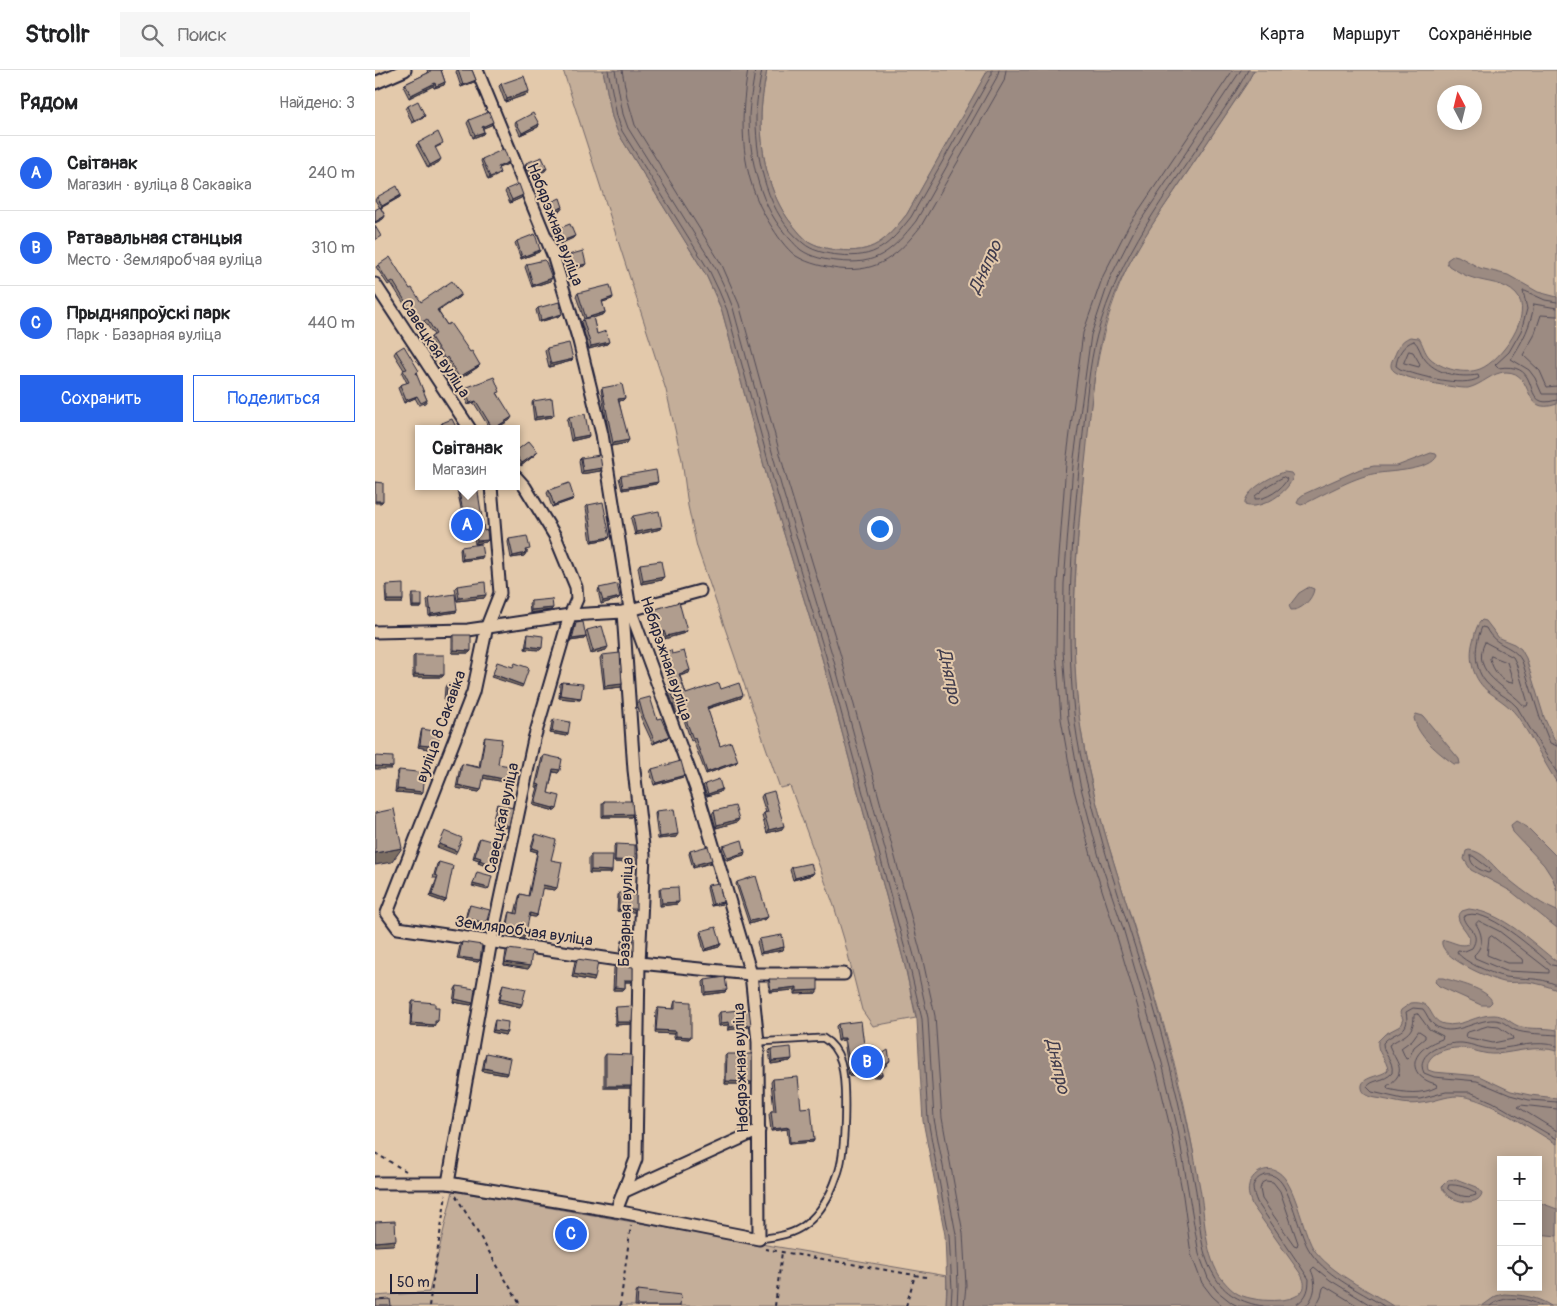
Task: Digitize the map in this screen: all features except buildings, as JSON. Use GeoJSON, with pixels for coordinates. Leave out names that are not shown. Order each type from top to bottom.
{"type":"FeatureCollection","features":[{"type":"Feature","properties":{"kind":"street"},"geometry":{"type":"LineString","coordinates":[[375,82],[405,70]]}},
{"type":"Feature","properties":{"kind":"street","name":"Набярэжная вуліца"},"geometry":{"type":"LineString","coordinates":[[477,70],[553,255],[579,341],[602,434],[626,611],[698,794],[751,974],[758,1042],[759,1239]]}},
{"type":"Feature","properties":{"kind":"street","name":"Савецкая вуліца"},"geometry":{"type":"LineString","coordinates":[[375,284],[466,425]]}},
{"type":"Feature","properties":{"kind":"street","name":"Савецкая вуліца"},"geometry":{"type":"LineString","coordinates":[[448,1183],[491,941],[534,739],[570,615],[577,600],[576,588],[555,536],[520,481]]}},
{"type":"Feature","properties":{"kind":"street","name":"вуліца 8 Сакавіка"},"geometry":{"type":"LineString","coordinates":[[387,913],[473,692],[487,626],[500,592],[491,490]]}},
{"type":"Feature","properties":{"kind":"street"},"geometry":{"type":"LineString","coordinates":[[375,632],[468,630],[570,615],[626,611],[700,591]]}},
{"type":"Feature","properties":{"kind":"street","name":"Базарная вуліца"},"geometry":{"type":"LineString","coordinates":[[616,1211],[636,1159],[639,963],[644,855],[634,770],[626,611]]}},
{"type":"Feature","properties":{"kind":"street","name":"Земляробчая вуліца"},"geometry":{"type":"LineString","coordinates":[[387,913],[398,928],[639,963],[751,974],[844,974]]}},
{"type":"Feature","properties":{"kind":"street"},"geometry":{"type":"LineString","coordinates":[[623,1192],[759,1130]]}},
{"type":"Feature","properties":{"kind":"street"},"geometry":{"type":"LineString","coordinates":[[375,1182],[448,1183],[616,1211],[759,1239]]}},
{"type":"Feature","properties":{"kind":"lane"},"geometry":{"type":"LineString","coordinates":[[758,1042],[823,1038],[831,1043],[841,1061],[844,1083],[843,1149],[838,1175],[826,1201],[806,1224],[784,1236],[759,1239]]}},
{"type":"Feature","properties":{"kind":"path"},"geometry":{"type":"LineString","coordinates":[[429,1306],[448,1183]]}},
{"type":"Feature","properties":{"kind":"path"},"geometry":{"type":"LineString","coordinates":[[448,1183],[521,1306]]}},
{"type":"Feature","properties":{"kind":"path"},"geometry":{"type":"LineString","coordinates":[[620,1306],[631,1225]]}},
{"type":"Feature","properties":{"kind":"path"},"geometry":{"type":"LineString","coordinates":[[775,1306],[782,1252]]}},
{"type":"Feature","properties":{"kind":"path"},"geometry":{"type":"LineString","coordinates":[[906,1306],[915,1275]]}},
{"type":"Feature","properties":{"kind":"shaded area"},"geometry":{"type":"Polygon","coordinates":[[[563,70],[603,70],[612,117],[618,133],[706,275],[722,311],[770,488],[822,658],[905,966],[916,1018],[873,1026],[862,1010],[834,906],[790,786],[780,788],[697,547],[688,506],[682,460],[666,390],[563,70]]]}},
{"type":"Feature","properties":{"kind":"shaded area"},"geometry":{"type":"Polygon","coordinates":[[[767,70],[988,70],[907,214],[892,232],[878,244],[850,251],[826,248],[808,241],[799,233],[780,206],[765,164],[761,134],[762,107],[767,70]]]}},
{"type":"Feature","properties":{"kind":"shaded area"},"geometry":{"type":"Polygon","coordinates":[[[1254,70],[1557,70],[1557,1306],[1214,1306],[1198,1181],[1181,1090],[1159,1008],[1101,821],[1083,743],[1074,658],[1076,568],[1080,509],[1094,380],[1111,307],[1139,245],[1254,70]]]}},
{"type":"Feature","properties":{"kind":"shaded area"},"geometry":{"type":"Polygon","coordinates":[[[453,1191],[947,1276],[946,1306],[375,1306],[375,1296],[429,1292],[453,1191]]]}},
{"type":"Feature","properties":{"kind":"water","name":"Дняпро"},"geometry":{"type":"Polygon","coordinates":[[[603,70],[767,70],[762,107],[761,134],[765,164],[780,206],[799,233],[808,241],[826,248],[850,251],[878,244],[892,232],[907,214],[988,70],[1254,70],[1142,241],[1121,280],[1106,322],[1093,388],[1077,552],[1074,650],[1079,715],[1088,769],[1095,796],[1154,992],[1180,1089],[1200,1188],[1210,1255],[1219,1275],[1238,1294],[1259,1300],[1284,1300],[1295,1297],[1302,1292],[1304,1284],[1300,1273],[1252,1205],[1249,1196],[1250,1181],[1256,1174],[1269,1169],[1278,1172],[1289,1185],[1309,1240],[1320,1257],[1339,1273],[1393,1306],[946,1306],[945,1235],[923,1121],[917,1020],[905,966],[822,658],[770,488],[722,311],[706,275],[618,133],[612,117],[603,70]]]}},
{"type":"Feature","properties":{"kind":"water"},"geometry":{"type":"Polygon","coordinates":[[[1454,255],[1480,268],[1508,275],[1538,292],[1557,297],[1557,404],[1545,406],[1538,404],[1533,400],[1521,379],[1515,374],[1506,372],[1492,376],[1468,388],[1462,388],[1418,380],[1399,374],[1392,369],[1391,363],[1398,348],[1410,337],[1419,338],[1426,353],[1435,362],[1453,370],[1474,371],[1497,357],[1513,336],[1521,313],[1521,303],[1516,294],[1506,287],[1470,277],[1449,266],[1447,260],[1454,255]]]}},
{"type":"Feature","properties":{"kind":"water"},"geometry":{"type":"Polygon","coordinates":[[[1431,453],[1437,456],[1433,461],[1420,467],[1370,474],[1304,504],[1297,503],[1304,494],[1360,469],[1374,466],[1397,466],[1431,453]]]}},
{"type":"Feature","properties":{"kind":"water"},"geometry":{"type":"Polygon","coordinates":[[[1284,472],[1291,473],[1293,476],[1291,482],[1280,494],[1266,503],[1251,506],[1245,505],[1253,489],[1284,472]]]}},
{"type":"Feature","properties":{"kind":"water"},"geometry":{"type":"Polygon","coordinates":[[[1309,587],[1314,589],[1309,600],[1299,609],[1291,610],[1289,606],[1299,593],[1309,587]]]}},
{"type":"Feature","properties":{"kind":"water"},"geometry":{"type":"Polygon","coordinates":[[[1482,620],[1486,621],[1499,638],[1521,649],[1526,658],[1544,717],[1557,746],[1557,783],[1517,715],[1479,682],[1473,669],[1472,648],[1478,624],[1482,620]]]}},
{"type":"Feature","properties":{"kind":"water"},"geometry":{"type":"Polygon","coordinates":[[[1416,714],[1423,716],[1459,759],[1460,764],[1454,764],[1424,738],[1416,725],[1414,718],[1416,714]]]}},
{"type":"Feature","properties":{"kind":"water"},"geometry":{"type":"Polygon","coordinates":[[[1516,821],[1527,827],[1557,857],[1557,891],[1553,879],[1544,865],[1513,832],[1511,825],[1516,821]]]}},
{"type":"Feature","properties":{"kind":"water"},"geometry":{"type":"Polygon","coordinates":[[[1469,850],[1483,855],[1521,889],[1557,911],[1557,928],[1512,892],[1471,870],[1464,859],[1466,851],[1469,850]]]}},
{"type":"Feature","properties":{"kind":"water"},"geometry":{"type":"Polygon","coordinates":[[[1469,909],[1494,916],[1505,922],[1527,937],[1557,962],[1557,990],[1535,983],[1497,980],[1477,972],[1448,954],[1443,947],[1442,941],[1445,940],[1463,945],[1469,944],[1469,936],[1458,916],[1462,911],[1469,909]]]}},
{"type":"Feature","properties":{"kind":"water"},"geometry":{"type":"Polygon","coordinates":[[[1437,978],[1443,978],[1479,990],[1490,997],[1492,1002],[1489,1005],[1481,1005],[1439,986],[1435,982],[1437,978]]]}},
{"type":"Feature","properties":{"kind":"water"},"geometry":{"type":"Polygon","coordinates":[[[1411,1003],[1424,1004],[1435,1019],[1444,1024],[1463,1023],[1494,1015],[1501,1016],[1518,1026],[1557,1030],[1557,1051],[1534,1049],[1492,1054],[1457,1048],[1444,1050],[1434,1055],[1428,1064],[1428,1070],[1479,1076],[1511,1091],[1557,1098],[1557,1144],[1495,1108],[1470,1098],[1453,1096],[1409,1104],[1374,1098],[1366,1094],[1362,1088],[1364,1081],[1388,1070],[1379,1049],[1378,1041],[1385,1034],[1400,1026],[1403,1019],[1400,1013],[1401,1010],[1411,1003]]]}},
{"type":"Feature","properties":{"kind":"water"},"geometry":{"type":"Polygon","coordinates":[[[1456,1179],[1477,1187],[1482,1193],[1479,1198],[1468,1202],[1454,1199],[1448,1195],[1442,1186],[1448,1180],[1456,1179]]]}},
{"type":"Feature","properties":{"kind":"water"},"geometry":{"type":"Polygon","coordinates":[[[1542,1203],[1557,1209],[1557,1236],[1542,1234],[1542,1203]]]}},
{"type":"Feature","properties":{"kind":"water"},"geometry":{"type":"Polygon","coordinates":[[[1504,1294],[1534,1298],[1551,1306],[1482,1306],[1496,1296],[1504,1294]]]}},
{"type":"Feature","properties":{"kind":"place","name":"Світанак"},"geometry":{"type":"Point","coordinates":[467,525]}},
{"type":"Feature","properties":{"kind":"place","name":"Ратавальная станцыя"},"geometry":{"type":"Point","coordinates":[867,1062]}},
{"type":"Feature","properties":{"kind":"place","name":"Прыдняпроўскі парк"},"geometry":{"type":"Point","coordinates":[571,1234]}}]}
